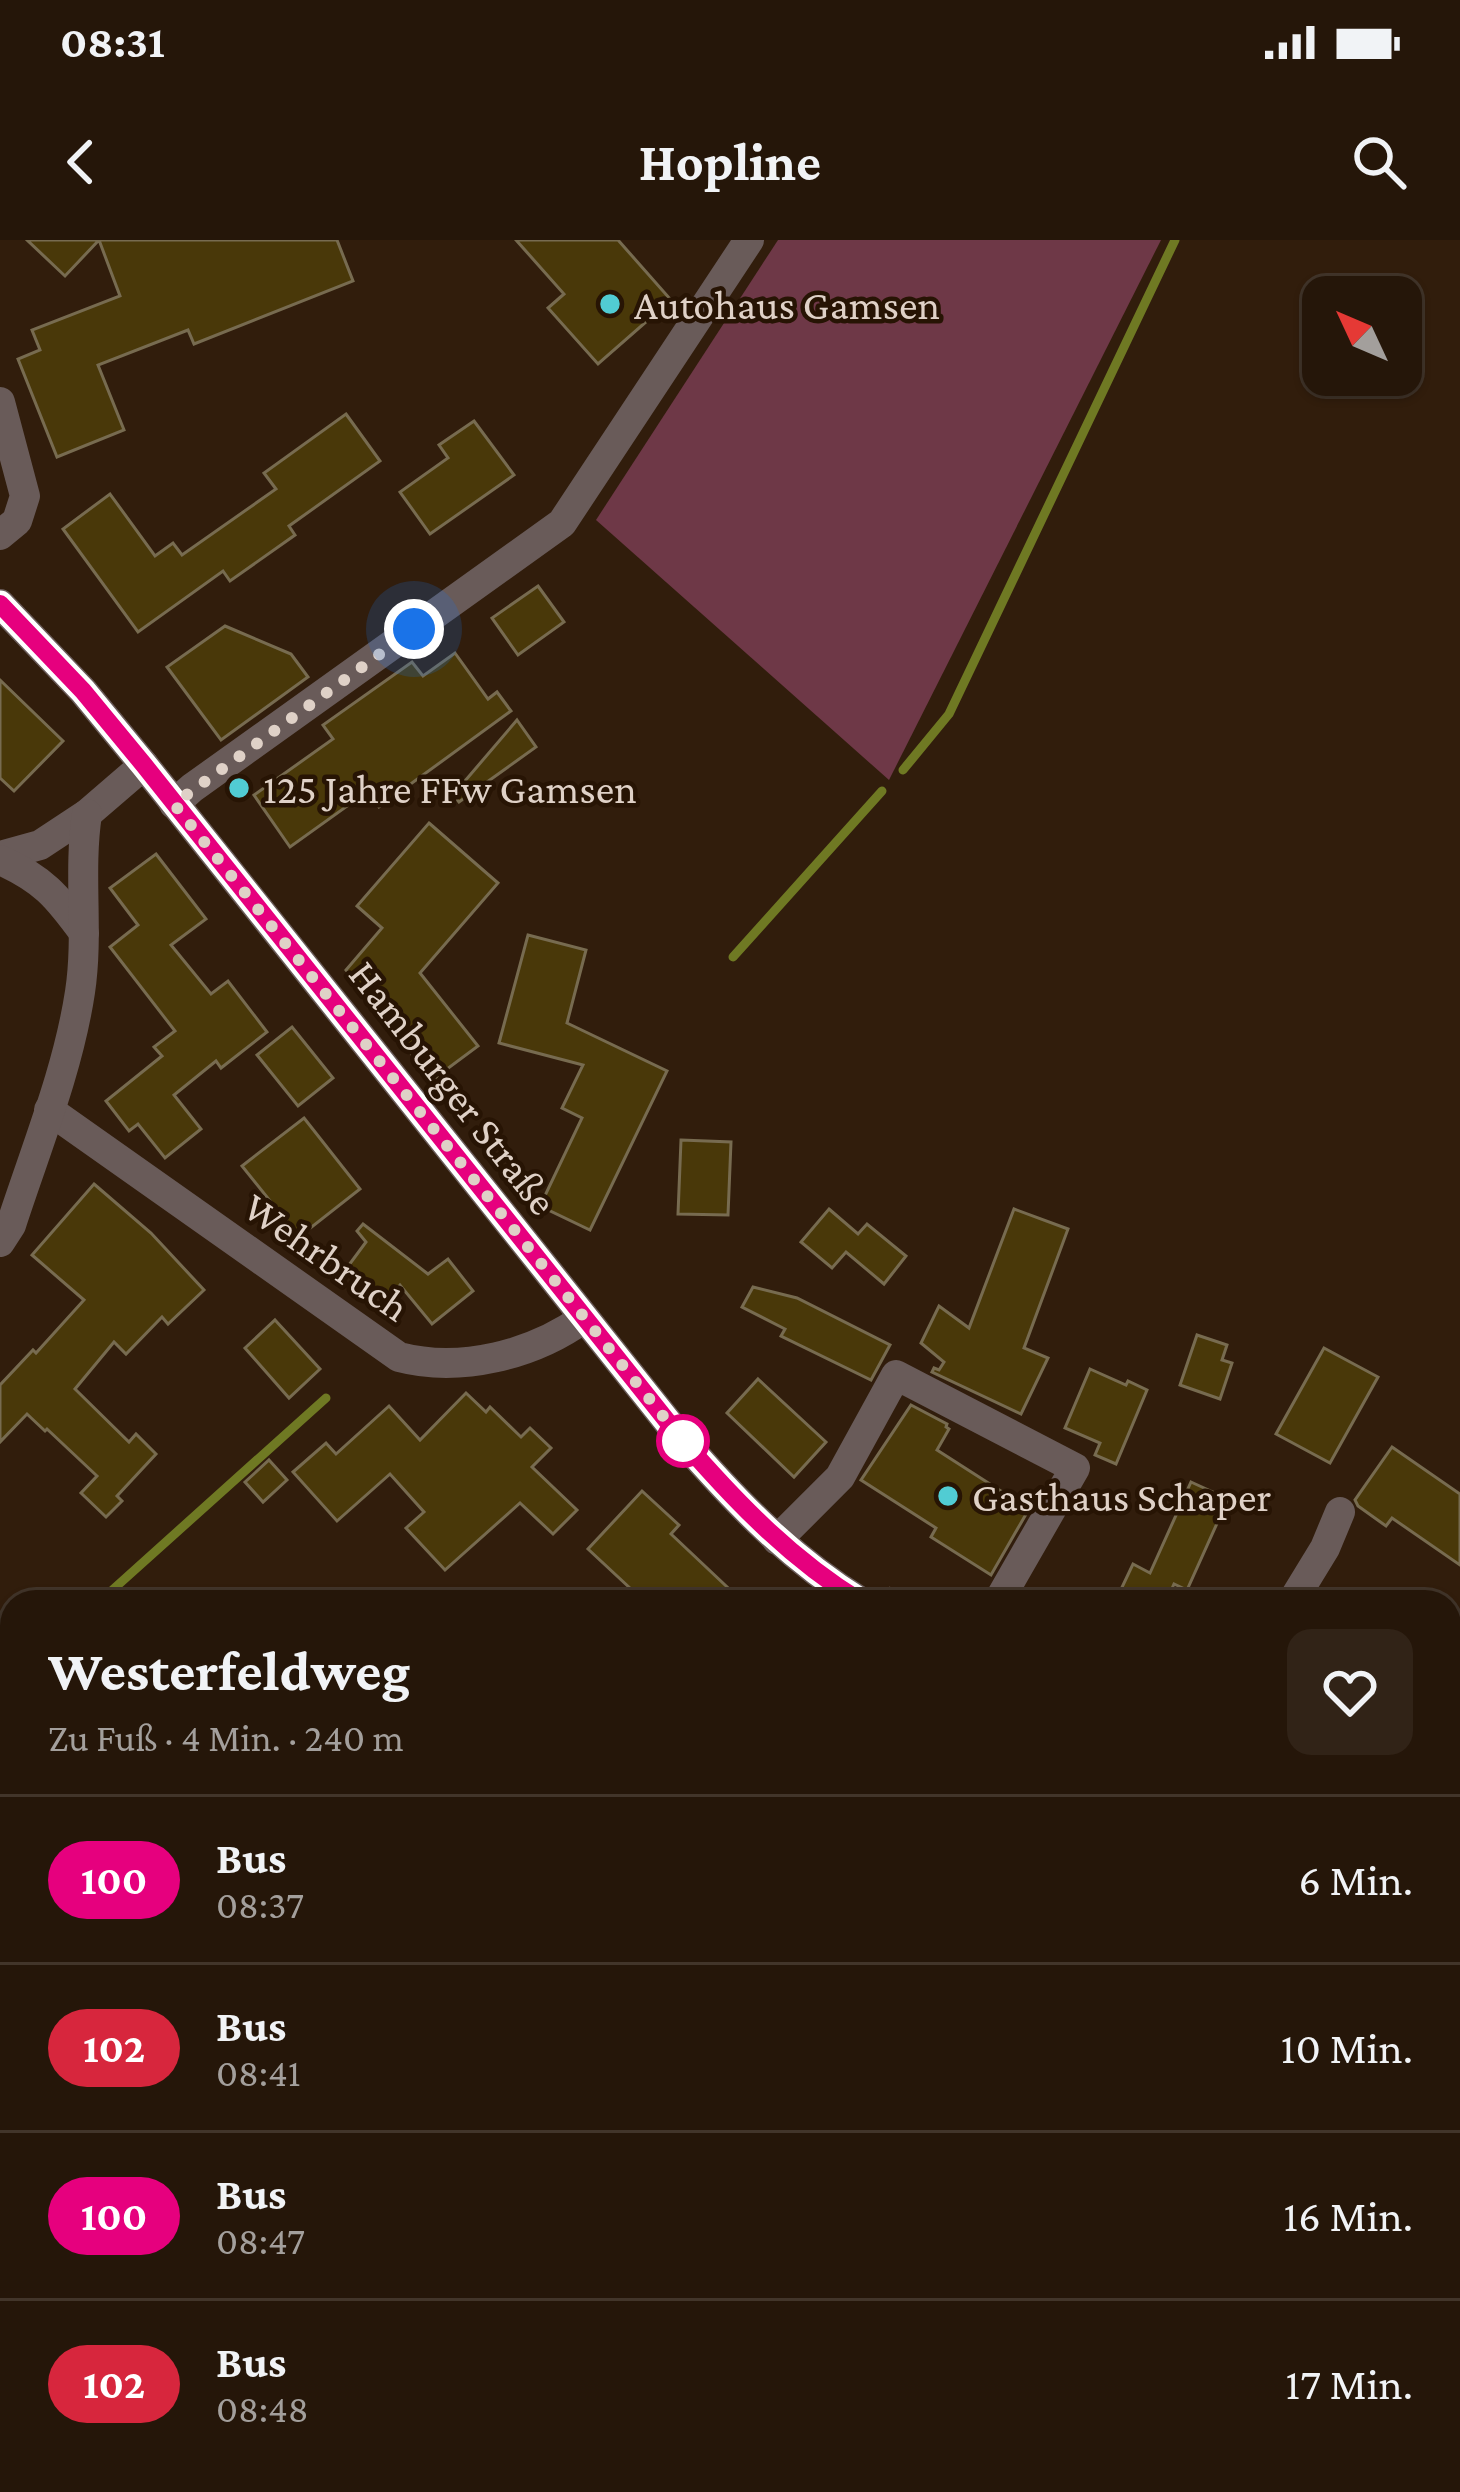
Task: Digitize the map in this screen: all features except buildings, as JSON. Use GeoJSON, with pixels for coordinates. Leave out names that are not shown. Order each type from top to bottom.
{"type":"FeatureCollection","features":[{"type":"Feature","properties":{"kind":"street"},"geometry":{"type":"LineString","coordinates":[[174,804],[562,523],[748,240]]}},
{"type":"Feature","properties":{"kind":"street"},"geometry":{"type":"LineString","coordinates":[[0,402],[25,496],[17,521],[0,535]]}},
{"type":"Feature","properties":{"kind":"street","name":"Hamburger Straße"},"geometry":{"type":"LineString","coordinates":[[0,604],[83,691],[144,765],[695,1456],[777,1540],[842,1590]]}},
{"type":"Feature","properties":{"kind":"street"},"geometry":{"type":"LineString","coordinates":[[0,858],[40,845],[87,814],[144,765]]}},
{"type":"Feature","properties":{"kind":"street"},"geometry":{"type":"LineString","coordinates":[[0,1243],[11,1225],[49,1110],[81,988],[82,846],[87,814]]}},
{"type":"Feature","properties":{"kind":"street"},"geometry":{"type":"LineString","coordinates":[[0,858],[31,874],[59,899],[84,933]]}},
{"type":"Feature","properties":{"kind":"street","name":"Wehrbruch"},"geometry":{"type":"LineString","coordinates":[[49,1110],[399,1357],[448,1362],[503,1356],[562,1334],[584,1318]]}},
{"type":"Feature","properties":{"kind":"street"},"geometry":{"type":"LineString","coordinates":[[777,1540],[840,1477],[896,1375],[1075,1468],[1005,1590]]}},
{"type":"Feature","properties":{"kind":"street"},"geometry":{"type":"LineString","coordinates":[[1299,1590],[1340,1512]]}},
{"type":"Feature","properties":{"kind":"shaded area"},"geometry":{"type":"Polygon","coordinates":[[[778,240],[1161,240],[889,780],[596,520],[778,240]]]}},
{"type":"Feature","properties":{"kind":"waterway"},"geometry":{"type":"LineString","coordinates":[[903,770],[949,714],[1175,240]]}},
{"type":"Feature","properties":{"kind":"waterway"},"geometry":{"type":"LineString","coordinates":[[733,957],[882,791]]}},
{"type":"Feature","properties":{"kind":"waterway"},"geometry":{"type":"LineString","coordinates":[[112,1590],[326,1398]]}},
{"type":"Feature","properties":{"kind":"bus line","name":"100"},"geometry":{"type":"LineString","coordinates":[[0,604],[83,691],[144,765],[683,1441],[777,1540],[842,1590]]}},
{"type":"Feature","properties":{"kind":"place","name":"Autohaus Gamsen"},"geometry":{"type":"Point","coordinates":[610,304]}},
{"type":"Feature","properties":{"kind":"place","name":"125 Jahre FFw Gamsen"},"geometry":{"type":"Point","coordinates":[239,788]}},
{"type":"Feature","properties":{"kind":"place","name":"Gasthaus Schaper"},"geometry":{"type":"Point","coordinates":[948,1496]}},
{"type":"Feature","properties":{"kind":"route"},"geometry":{"type":"LineString","coordinates":[[414,629],[174,804],[683,1441]]}}]}
